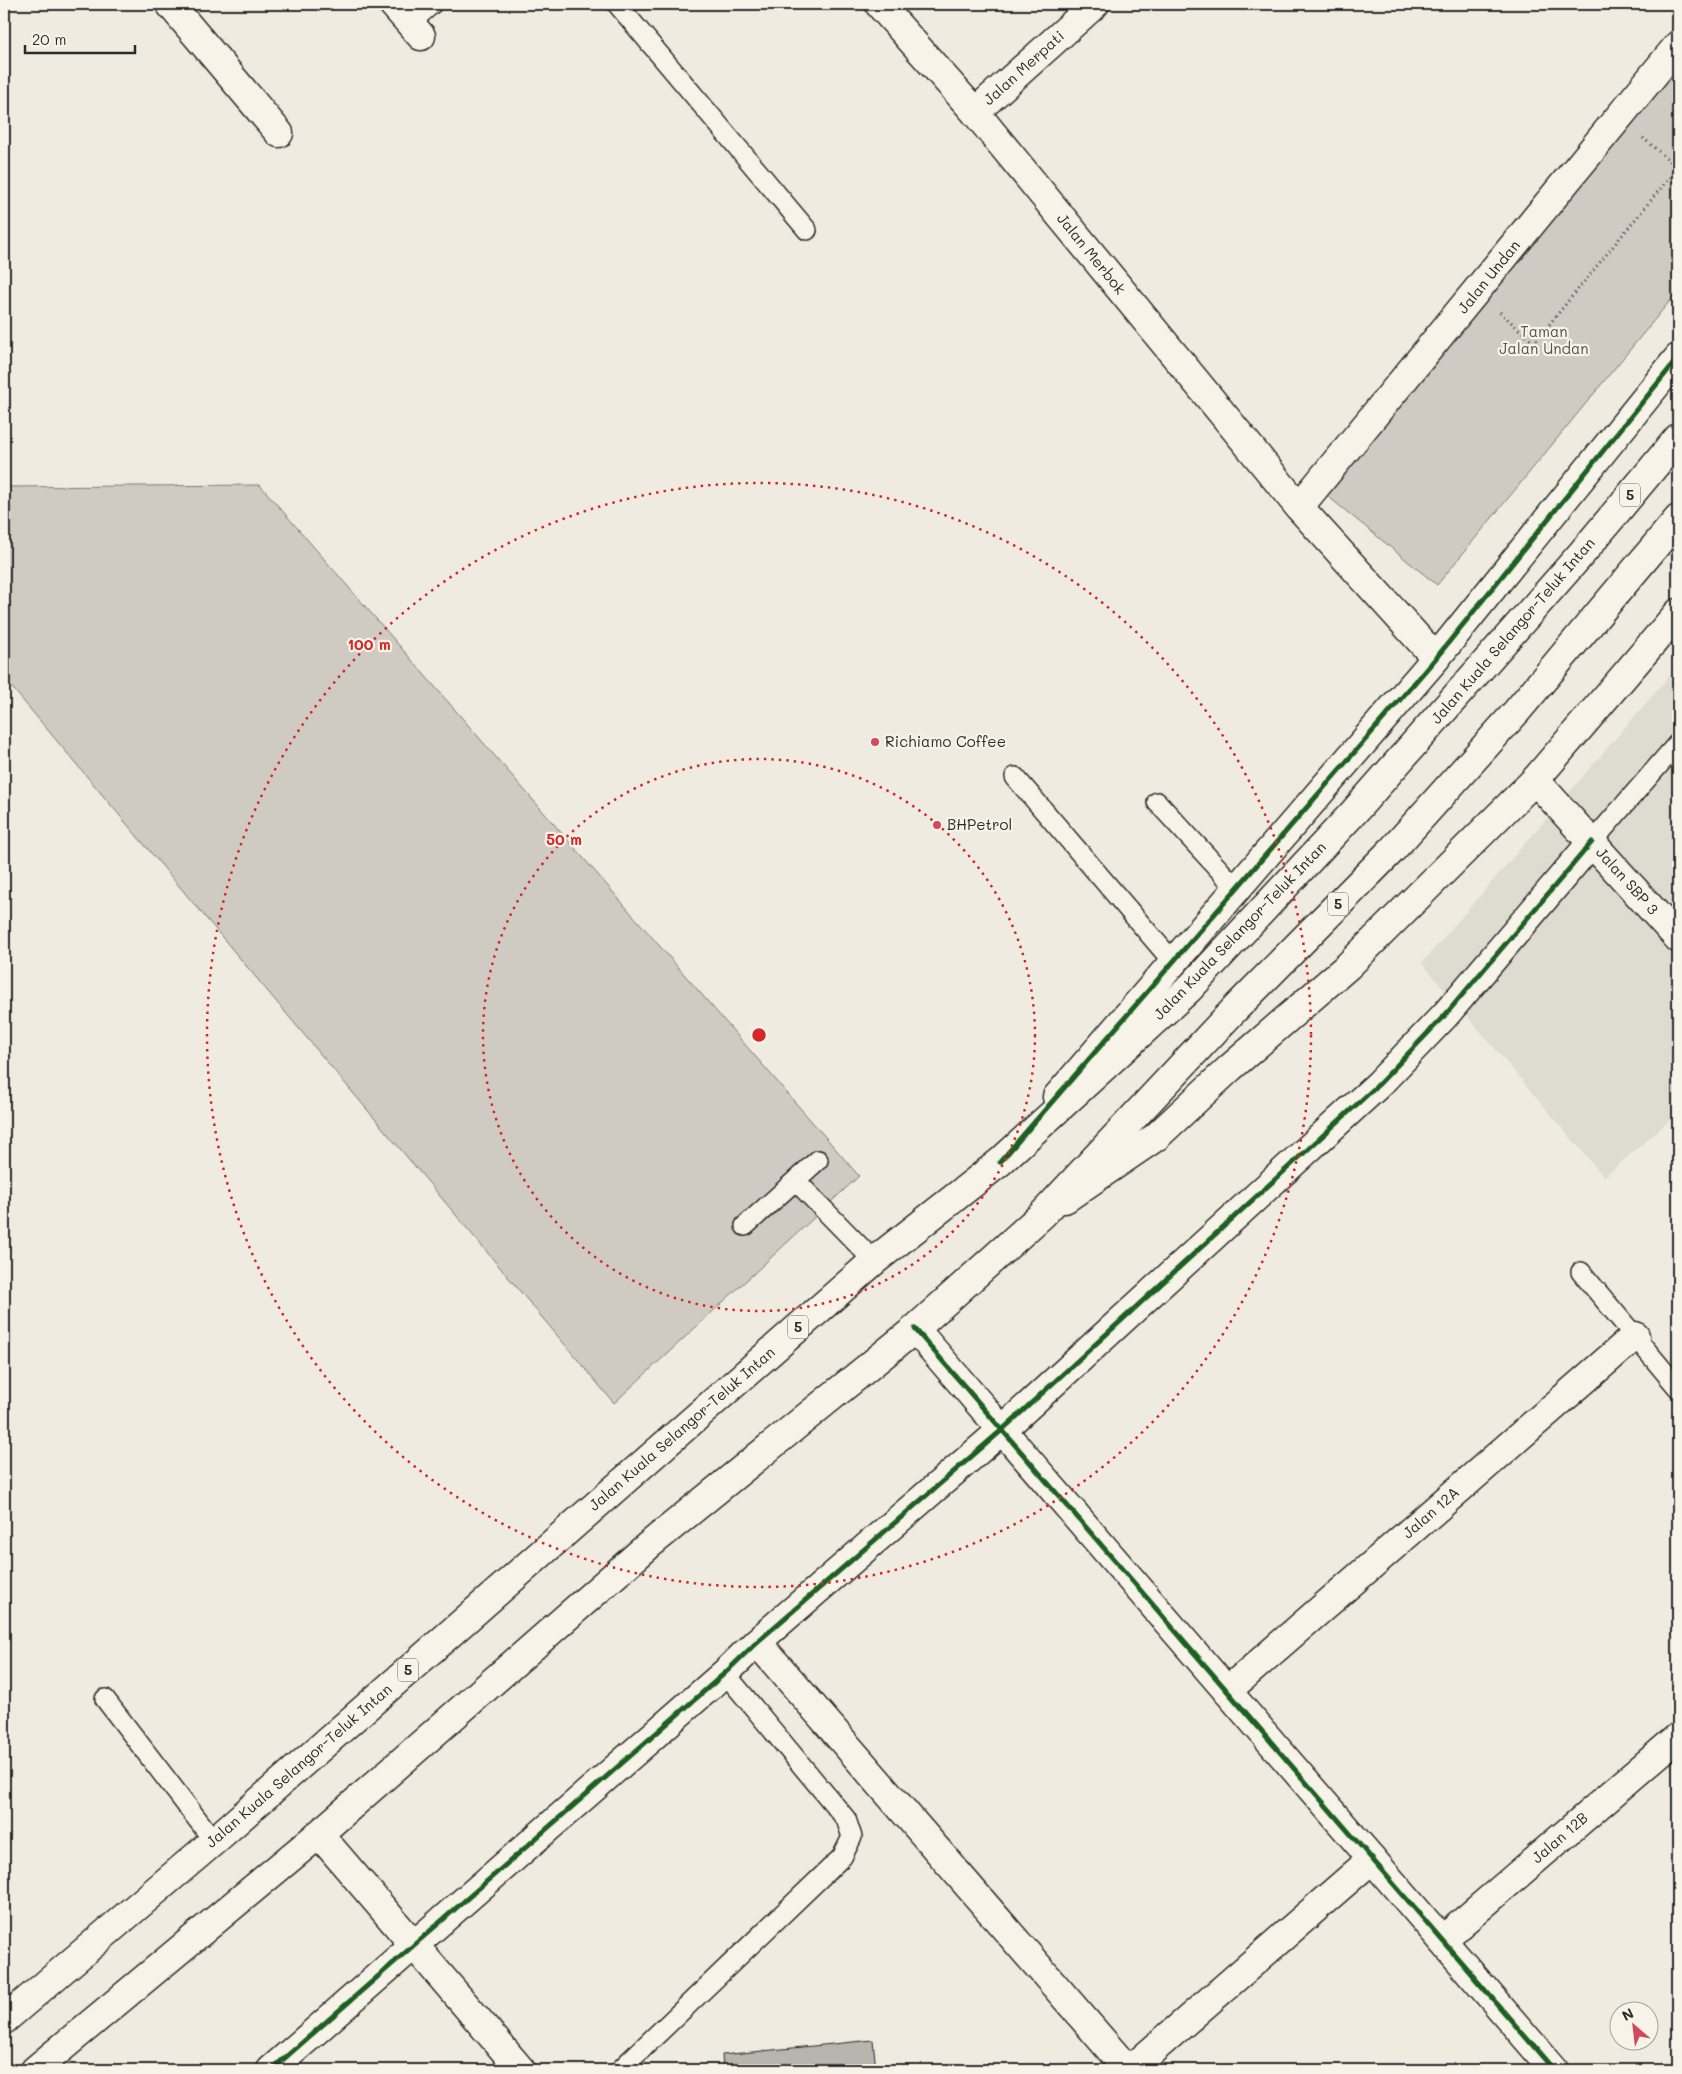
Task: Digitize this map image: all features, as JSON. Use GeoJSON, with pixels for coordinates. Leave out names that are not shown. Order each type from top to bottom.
{"type":"FeatureCollection","features":[{"type":"Feature","properties":{"kind":"main road"},"geometry":{"type":"LineString","coordinates":[[170,4],[278,133]]}},
{"type":"Feature","properties":{"kind":"main road","name":"Jalan Merbok"},"geometry":{"type":"LineString","coordinates":[[879,4],[975,112],[1299,507],[1436,658]]}},
{"type":"Feature","properties":{"kind":"main road","name":"Jalan Merpati"},"geometry":{"type":"LineString","coordinates":[[975,112],[1095,4]]}},
{"type":"Feature","properties":{"kind":"main road","name":"Jalan Undan"},"geometry":{"type":"LineString","coordinates":[[1299,507],[1678,45]]}},
{"type":"Feature","properties":{"kind":"main road"},"geometry":{"type":"LineString","coordinates":[[1000,1162],[1436,658],[1678,358]]}},
{"type":"Feature","properties":{"kind":"main road","name":"Jalan Kuala Selangor-Teluk Intan"},"geometry":{"type":"LineString","coordinates":[[4,2020],[214,1841],[874,1260],[1000,1162],[1189,989],[1354,812],[1582,552],[1678,438]]}},
{"type":"Feature","properties":{"kind":"main road","name":"5"},"geometry":{"type":"LineString","coordinates":[[35,2070],[320,1834],[649,1545],[915,1329],[1043,1214],[1233,1011],[1392,850],[1517,711],[1678,520]]}},
{"type":"Feature","properties":{"kind":"main road"},"geometry":{"type":"LineString","coordinates":[[1043,1214],[1156,1137],[1230,1068],[1348,966],[1535,780],[1678,613]]}},
{"type":"Feature","properties":{"kind":"main road","name":"Jalan SBP 3"},"geometry":{"type":"LineString","coordinates":[[1535,780],[1678,938]]}},
{"type":"Feature","properties":{"kind":"main road"},"geometry":{"type":"LineString","coordinates":[[271,2070],[725,1673],[757,1642],[1002,1430],[1379,1084],[1446,1014],[1592,842]]}},
{"type":"Feature","properties":{"kind":"main road"},"geometry":{"type":"LineString","coordinates":[[915,1329],[1554,2070]]}},
{"type":"Feature","properties":{"kind":"main road","name":"Jalan 12A"},"geometry":{"type":"LineString","coordinates":[[1227,1690],[1634,1336]]}},
{"type":"Feature","properties":{"kind":"main road"},"geometry":{"type":"LineString","coordinates":[[757,1642],[1129,2070],[1372,1859]]}},
{"type":"Feature","properties":{"kind":"main road","name":"Jalan 12B"},"geometry":{"type":"LineString","coordinates":[[1442,1940],[1678,1737]]}},
{"type":"Feature","properties":{"kind":"main road"},"geometry":{"type":"LineString","coordinates":[[320,1834],[412,1945],[521,2070]]}},
{"type":"Feature","properties":{"kind":"lane"},"geometry":{"type":"LineString","coordinates":[[408,21],[432,4]]}},
{"type":"Feature","properties":{"kind":"lane"},"geometry":{"type":"LineString","coordinates":[[617,4],[807,230]]}},
{"type":"Feature","properties":{"kind":"lane"},"geometry":{"type":"LineString","coordinates":[[1592,842],[1678,743]]}},
{"type":"Feature","properties":{"kind":"lane"},"geometry":{"type":"LineString","coordinates":[[1015,777],[1174,962]]}},
{"type":"Feature","properties":{"kind":"lane"},"geometry":{"type":"LineString","coordinates":[[1157,802],[1237,889]]}},
{"type":"Feature","properties":{"kind":"lane"},"geometry":{"type":"LineString","coordinates":[[745,1226],[818,1160]]}},
{"type":"Feature","properties":{"kind":"lane"},"geometry":{"type":"LineString","coordinates":[[796,1181],[874,1260]]}},
{"type":"Feature","properties":{"kind":"lane"},"geometry":{"type":"LineString","coordinates":[[1581,1272],[1678,1388]]}},
{"type":"Feature","properties":{"kind":"lane"},"geometry":{"type":"LineString","coordinates":[[620,2070],[842,1857],[852,1836],[846,1819],[725,1673]]}},
{"type":"Feature","properties":{"kind":"lane"},"geometry":{"type":"LineString","coordinates":[[105,1699],[214,1841]]}},
{"type":"Feature","properties":{"kind":"path"},"geometry":{"type":"LineString","coordinates":[[1477,292],[1534,343],[1678,167],[1620,118]]}},
{"type":"Feature","properties":{"kind":"shaded area"},"geometry":{"type":"Polygon","coordinates":[[[1678,666],[1678,1113],[1604,1177],[1422,963],[1678,666]]]}},
{"type":"Feature","properties":{"kind":"green space","name":"Taman Jalan Undan"},"geometry":{"type":"Polygon","coordinates":[[[1678,62],[1678,291],[1437,585],[1325,494],[1678,62]]]}},
{"type":"Feature","properties":{"kind":"green space"},"geometry":{"type":"Polygon","coordinates":[[[260,485],[859,1176],[614,1403],[4,678],[4,487],[260,485]]]}},
{"type":"Feature","properties":{"kind":"building"},"geometry":{"type":"Polygon","coordinates":[[[873,2040],[876,2070],[723,2070],[722,2055],[873,2040]]]}},
{"type":"Feature","properties":{"kind":"cycle path"},"geometry":{"type":"LineString","coordinates":[[1000,1162],[1436,658],[1678,358]]}},
{"type":"Feature","properties":{"kind":"cycle path"},"geometry":{"type":"LineString","coordinates":[[271,2070],[725,1673],[757,1642],[1002,1430],[1379,1084],[1446,1014],[1592,842]]}},
{"type":"Feature","properties":{"kind":"cycle path"},"geometry":{"type":"LineString","coordinates":[[915,1329],[1554,2070]]}},
{"type":"Feature","properties":{"kind":"place","name":"Richiamo Coffee"},"geometry":{"type":"Point","coordinates":[875,742]}},
{"type":"Feature","properties":{"kind":"place","name":"BHPetrol"},"geometry":{"type":"Point","coordinates":[937,825]}}]}
